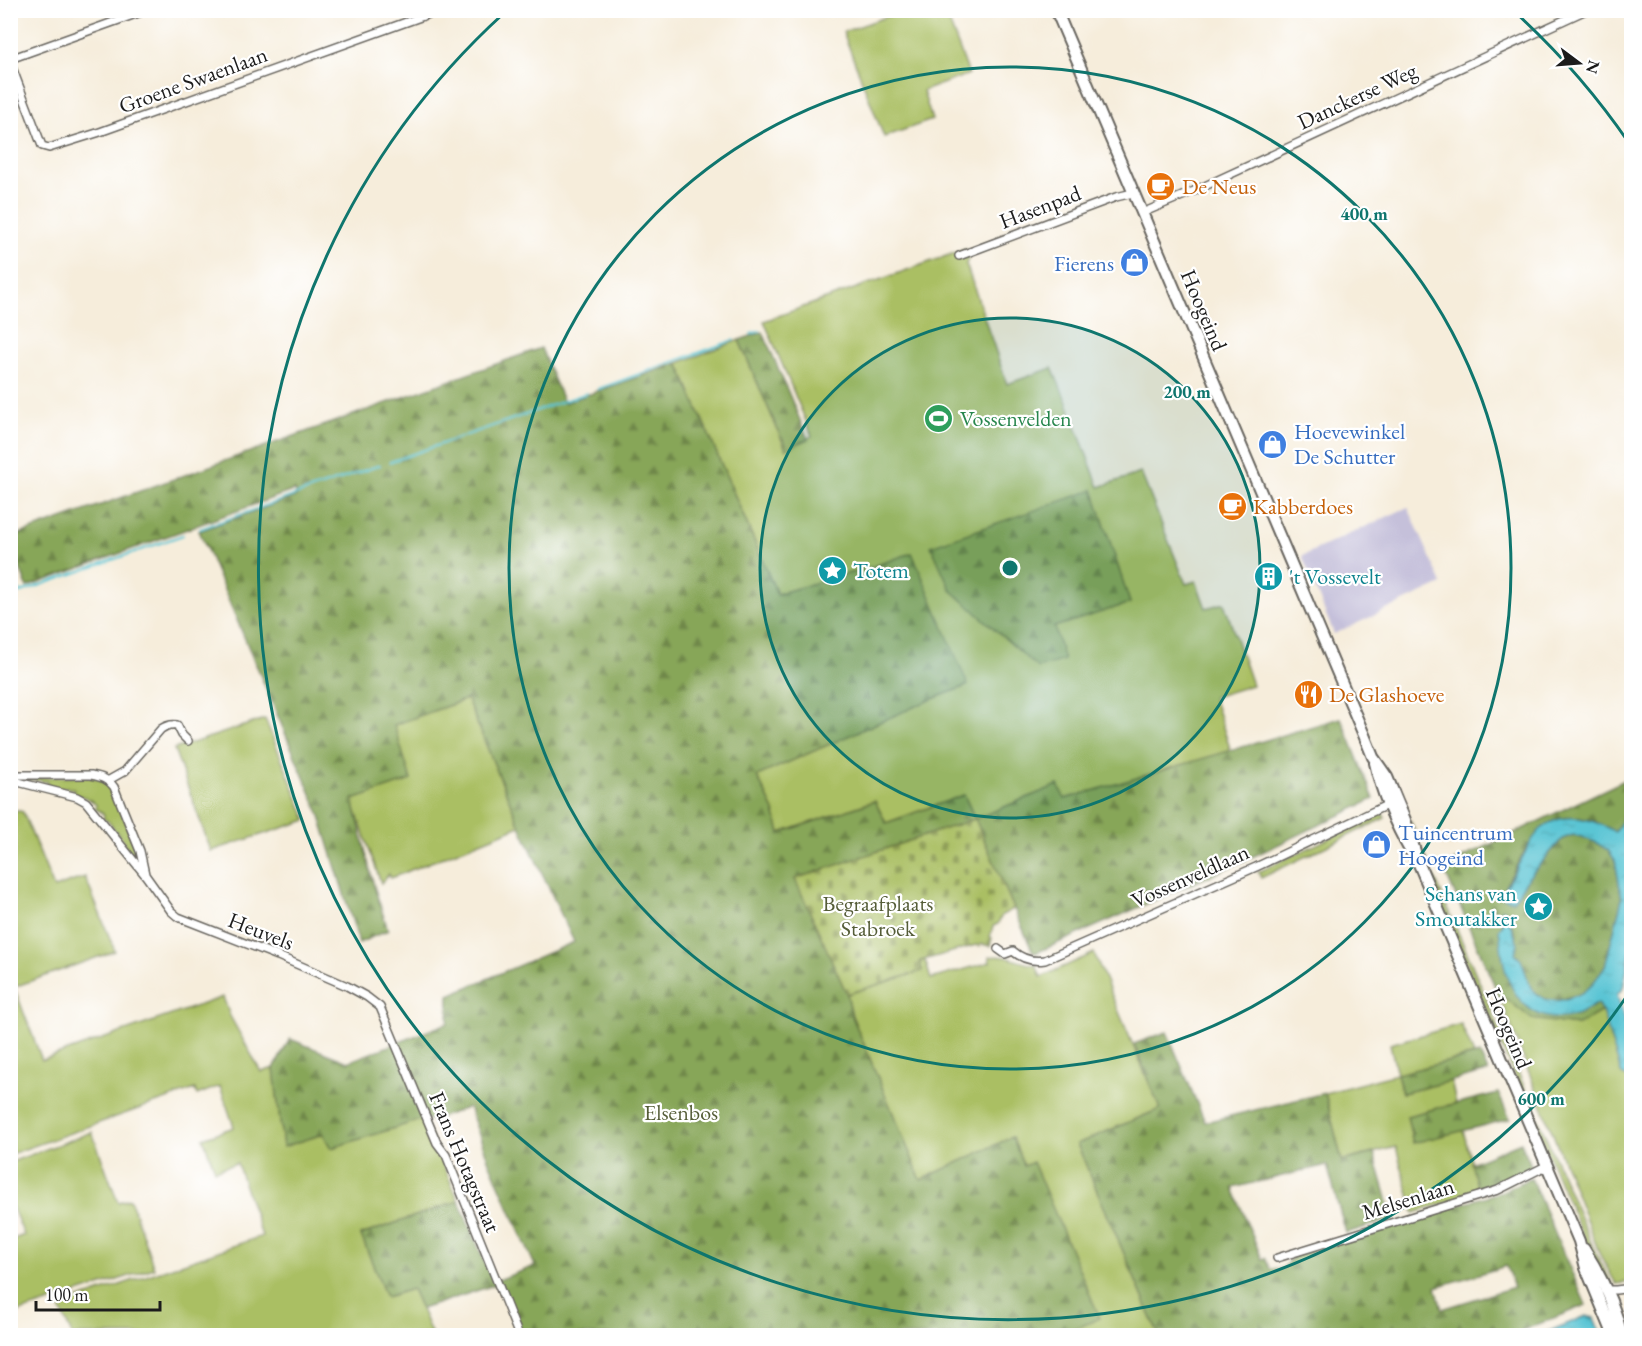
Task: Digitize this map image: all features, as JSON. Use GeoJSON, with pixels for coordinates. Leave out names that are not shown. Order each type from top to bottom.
{"type":"FeatureCollection","features":[{"type":"Feature","properties":{"kind":"main road","name":"Hoogeind"},"geometry":{"type":"LineString","coordinates":[[1056,10],[1373,757],[1387,777],[1392,802],[1412,840],[1419,864],[1546,1167],[1579,1241],[1590,1259],[1601,1292]]}},
{"type":"Feature","properties":{"kind":"main road"},"geometry":{"type":"LineString","coordinates":[[1601,1292],[1614,1335]]}},
{"type":"Feature","properties":{"kind":"main road"},"geometry":{"type":"LineString","coordinates":[[1601,1292],[1618,1321],[1622,1335]]}},
{"type":"Feature","properties":{"kind":"street"},"geometry":{"type":"LineString","coordinates":[[10,61],[147,10]]}},
{"type":"Feature","properties":{"kind":"street","name":"Groene Swaenlaan"},"geometry":{"type":"LineString","coordinates":[[10,61],[42,146],[49,148],[97,133],[440,10]]}},
{"type":"Feature","properties":{"kind":"street","name":"Danckerse Weg"},"geometry":{"type":"LineString","coordinates":[[1142,213],[1586,10]]}},
{"type":"Feature","properties":{"kind":"street","name":"Hasenpad"},"geometry":{"type":"LineString","coordinates":[[959,256],[1133,193]]}},
{"type":"Feature","properties":{"kind":"street"},"geometry":{"type":"LineString","coordinates":[[10,775],[92,775],[109,780],[125,771],[166,726],[177,725],[188,741]]}},
{"type":"Feature","properties":{"kind":"street","name":"Heuvels"},"geometry":{"type":"LineString","coordinates":[[10,780],[77,797],[86,802],[178,917],[347,986],[377,1004]]}},
{"type":"Feature","properties":{"kind":"street","name":"Heuvels"},"geometry":{"type":"LineString","coordinates":[[109,780],[140,851],[146,876]]}},
{"type":"Feature","properties":{"kind":"street","name":"Vossenveldlaan"},"geometry":{"type":"LineString","coordinates":[[998,949],[1005,954],[1013,951],[1030,961],[1045,960],[1256,867],[1392,802]]}},
{"type":"Feature","properties":{"kind":"street","name":"Frans Hotagstraat"},"geometry":{"type":"LineString","coordinates":[[377,1004],[383,1011],[436,1143],[446,1155],[519,1335]]}},
{"type":"Feature","properties":{"kind":"street","name":"Melsenlaan"},"geometry":{"type":"LineString","coordinates":[[1277,1258],[1498,1190],[1546,1167]]}},
{"type":"Feature","properties":{"kind":"street"},"geometry":{"type":"LineString","coordinates":[[1601,1292],[1632,1288]]}},
{"type":"Feature","properties":{"kind":"shaded area"},"geometry":{"type":"Polygon","coordinates":[[[1408,507],[1442,584],[1334,634],[1302,556],[1408,507]]]}},
{"type":"Feature","properties":{"kind":"green space"},"geometry":{"type":"Polygon","coordinates":[[[905,10],[945,11],[969,74],[923,91],[932,120],[884,137],[843,32],[905,10]]]}},
{"type":"Feature","properties":{"kind":"green space"},"geometry":{"type":"Polygon","coordinates":[[[966,249],[969,256],[966,264],[1007,384],[1052,368],[1099,487],[1141,473],[1186,584],[1196,581],[1206,608],[1224,603],[1252,685],[1213,697],[1231,751],[1064,799],[1058,785],[975,819],[964,795],[886,823],[874,801],[780,833],[774,811],[757,776],[925,702],[967,686],[912,553],[777,594],[678,363],[739,340],[786,449],[812,436],[764,321],[966,249]],[[1093,490],[1054,627],[1130,603],[1093,490]]]}},
{"type":"Feature","properties":{"kind":"green space"},"geometry":{"type":"Polygon","coordinates":[[[763,332],[808,439],[786,449],[739,340],[763,332]]]}},
{"type":"Feature","properties":{"kind":"green space","name":"Elsenbos"},"geometry":{"type":"Polygon","coordinates":[[[541,348],[564,403],[678,363],[777,594],[912,553],[968,685],[757,776],[774,811],[780,833],[875,801],[886,823],[964,795],[975,819],[795,879],[847,994],[852,1016],[921,1180],[1012,1137],[1024,1166],[1033,1162],[1100,1318],[1058,1336],[522,1335],[500,1283],[421,1309],[412,1289],[386,1297],[361,1235],[459,1201],[493,1282],[535,1266],[489,1162],[469,1107],[433,1120],[423,1119],[331,1148],[323,1134],[283,1147],[274,1068],[290,1039],[348,1062],[448,1023],[449,995],[574,942],[520,826],[467,699],[394,725],[411,780],[353,800],[374,886],[388,930],[359,943],[319,813],[199,531],[297,496],[295,490],[27,587],[11,544],[11,537],[541,348]]]}},
{"type":"Feature","properties":{"kind":"green space"},"geometry":{"type":"Polygon","coordinates":[[[1093,490],[1130,603],[1054,627],[1064,660],[1038,668],[951,590],[931,546],[1093,490]]]}},
{"type":"Feature","properties":{"kind":"green space"},"geometry":{"type":"Polygon","coordinates":[[[467,699],[520,826],[391,878],[389,874],[381,883],[352,800],[411,780],[393,725],[467,699]]]}},
{"type":"Feature","properties":{"kind":"green space"},"geometry":{"type":"Polygon","coordinates":[[[1341,718],[1374,799],[1250,858],[1035,953],[975,819],[1058,785],[1065,799],[1341,718]]]}},
{"type":"Feature","properties":{"kind":"green space"},"geometry":{"type":"Polygon","coordinates":[[[265,719],[307,820],[211,851],[174,749],[265,719]]]}},
{"type":"Feature","properties":{"kind":"green space"},"geometry":{"type":"Polygon","coordinates":[[[20,777],[93,777],[106,782],[115,792],[138,856],[136,858],[124,846],[125,843],[108,821],[103,819],[104,815],[95,809],[96,805],[92,801],[68,793],[74,791],[73,788],[46,787],[42,786],[47,784],[47,781],[36,781],[35,779],[25,781],[20,777]]]}},
{"type":"Feature","properties":{"kind":"green space"},"geometry":{"type":"Polygon","coordinates":[[[1631,777],[1628,806],[1615,832],[1594,821],[1565,818],[1528,845],[1502,892],[1514,900],[1528,878],[1562,839],[1573,835],[1595,842],[1608,850],[1615,860],[1622,899],[1605,966],[1592,985],[1580,994],[1556,1001],[1536,994],[1515,954],[1516,936],[1502,909],[1502,956],[1552,1018],[1576,1015],[1597,1003],[1602,1011],[1578,1025],[1532,1019],[1504,997],[1500,998],[1443,867],[1631,777]]]}},
{"type":"Feature","properties":{"kind":"green space"},"geometry":{"type":"Polygon","coordinates":[[[11,809],[23,812],[54,888],[85,877],[115,951],[14,987],[42,1060],[223,997],[230,1016],[261,1072],[274,1068],[283,1147],[323,1134],[331,1148],[423,1119],[459,1201],[361,1235],[386,1297],[412,1288],[432,1335],[72,1335],[59,1306],[262,1236],[237,1163],[215,1170],[203,1138],[234,1127],[220,1086],[197,1095],[195,1089],[11,1154],[11,809]]]}},
{"type":"Feature","properties":{"kind":"green space"},"geometry":{"type":"Polygon","coordinates":[[[1382,813],[1385,818],[1261,878],[1258,872],[1382,813]]]}},
{"type":"Feature","properties":{"kind":"green space","name":"Begraafplaats Stabroek"},"geometry":{"type":"Polygon","coordinates":[[[975,819],[1014,909],[1002,915],[998,924],[993,926],[990,946],[976,945],[920,961],[922,971],[847,994],[795,879],[975,819]]]}},
{"type":"Feature","properties":{"kind":"green space"},"geometry":{"type":"Polygon","coordinates":[[[1410,820],[1595,1252],[1612,1285],[1603,1279],[1585,1242],[1415,843],[1410,820]]]}},
{"type":"Feature","properties":{"kind":"green space"},"geometry":{"type":"Polygon","coordinates":[[[1094,953],[1160,1109],[1077,1144],[1159,1335],[1058,1335],[1099,1318],[1012,1137],[921,1180],[852,1016],[847,994],[922,971],[919,962],[925,960],[931,979],[990,962],[989,957],[995,956],[1036,965],[1041,977],[1094,953]]]}},
{"type":"Feature","properties":{"kind":"green space"},"geometry":{"type":"Polygon","coordinates":[[[1504,996],[1532,1019],[1577,1025],[1602,1011],[1622,1075],[1631,1078],[1631,1282],[1616,1284],[1600,1255],[1500,998],[1504,996]]]}},
{"type":"Feature","properties":{"kind":"green space"},"geometry":{"type":"Polygon","coordinates":[[[1461,1024],[1474,1055],[1398,1074],[1402,1093],[1451,1081],[1456,1103],[1407,1116],[1413,1142],[1463,1130],[1479,1193],[1414,1213],[1396,1147],[1342,1161],[1325,1093],[1397,1074],[1390,1044],[1461,1024]]]}},
{"type":"Feature","properties":{"kind":"green space"},"geometry":{"type":"Polygon","coordinates":[[[1167,1032],[1205,1122],[1325,1093],[1342,1161],[1374,1153],[1393,1219],[1346,1233],[1327,1165],[1233,1188],[1262,1259],[1265,1258],[1270,1269],[1283,1268],[1294,1255],[1503,1191],[1531,1178],[1586,1305],[1521,1331],[1518,1335],[1159,1335],[1077,1144],[1160,1109],[1134,1044],[1167,1032]],[[1506,1266],[1436,1287],[1442,1309],[1514,1287],[1506,1266]]]}},
{"type":"Feature","properties":{"kind":"green space"},"geometry":{"type":"Polygon","coordinates":[[[1480,1054],[1488,1072],[1402,1093],[1397,1074],[1480,1054]]]}},
{"type":"Feature","properties":{"kind":"green space"},"geometry":{"type":"Polygon","coordinates":[[[1498,1093],[1510,1119],[1413,1143],[1407,1116],[1498,1093]]]}},
{"type":"Feature","properties":{"kind":"green space"},"geometry":{"type":"Polygon","coordinates":[[[92,1132],[118,1202],[130,1199],[154,1268],[11,1315],[11,1240],[24,1235],[11,1204],[11,1162],[92,1132]]]}},
{"type":"Feature","properties":{"kind":"green space"},"geometry":{"type":"Polygon","coordinates":[[[1521,1142],[1533,1170],[1503,1186],[1479,1193],[1471,1163],[1521,1142]]]}},
{"type":"Feature","properties":{"kind":"water"},"geometry":{"type":"Polygon","coordinates":[[[1631,795],[1631,950],[1623,988],[1617,995],[1631,1038],[1631,1078],[1628,1078],[1622,1075],[1602,1011],[1597,1003],[1571,1016],[1558,1018],[1534,1012],[1524,1004],[1508,979],[1499,929],[1503,924],[1500,910],[1502,909],[1505,911],[1518,943],[1515,954],[1521,960],[1531,988],[1536,994],[1556,1001],[1580,994],[1592,985],[1605,966],[1622,899],[1615,860],[1608,850],[1582,837],[1573,835],[1562,839],[1528,878],[1513,901],[1502,897],[1502,892],[1532,839],[1541,829],[1558,819],[1578,818],[1598,823],[1615,832],[1631,795]]]}},
{"type":"Feature","properties":{"kind":"water"},"geometry":{"type":"Polygon","coordinates":[[[1586,1316],[1594,1318],[1601,1335],[1540,1335],[1586,1316]]]}},
{"type":"Feature","properties":{"kind":"waterway"},"geometry":{"type":"LineString","coordinates":[[751,334],[760,331]]}},
{"type":"Feature","properties":{"kind":"waterway"},"geometry":{"type":"LineString","coordinates":[[598,389],[734,340]]}},
{"type":"Feature","properties":{"kind":"waterway"},"geometry":{"type":"LineString","coordinates":[[390,462],[587,393]]}},
{"type":"Feature","properties":{"kind":"waterway"},"geometry":{"type":"LineString","coordinates":[[200,529],[380,465]]}},
{"type":"Feature","properties":{"kind":"waterway"},"geometry":{"type":"LineString","coordinates":[[10,596],[183,535]]}},
{"type":"Feature","properties":{"kind":"place","name":"De Neus"},"geometry":{"type":"Point","coordinates":[1161,186]}},
{"type":"Feature","properties":{"kind":"place","name":"Fierens"},"geometry":{"type":"Point","coordinates":[1135,263]}},
{"type":"Feature","properties":{"kind":"place","name":"Vossenvelden"},"geometry":{"type":"Point","coordinates":[939,418]}},
{"type":"Feature","properties":{"kind":"place","name":"Hoevewinkel De Schutter"},"geometry":{"type":"Point","coordinates":[1273,444]}},
{"type":"Feature","properties":{"kind":"place","name":"Kabberdoes"},"geometry":{"type":"Point","coordinates":[1232,506]}},
{"type":"Feature","properties":{"kind":"place","name":"Totem"},"geometry":{"type":"Point","coordinates":[832,570]}},
{"type":"Feature","properties":{"kind":"place","name":"'t Vossevelt"},"geometry":{"type":"Point","coordinates":[1268,576]}},
{"type":"Feature","properties":{"kind":"place","name":"De Glashoeve"},"geometry":{"type":"Point","coordinates":[1308,694]}},
{"type":"Feature","properties":{"kind":"place","name":"Tuincentrum Hoogeind"},"geometry":{"type":"Point","coordinates":[1377,845]}},
{"type":"Feature","properties":{"kind":"place","name":"Schans van Smoutakker"},"geometry":{"type":"Point","coordinates":[1538,906]}}]}
